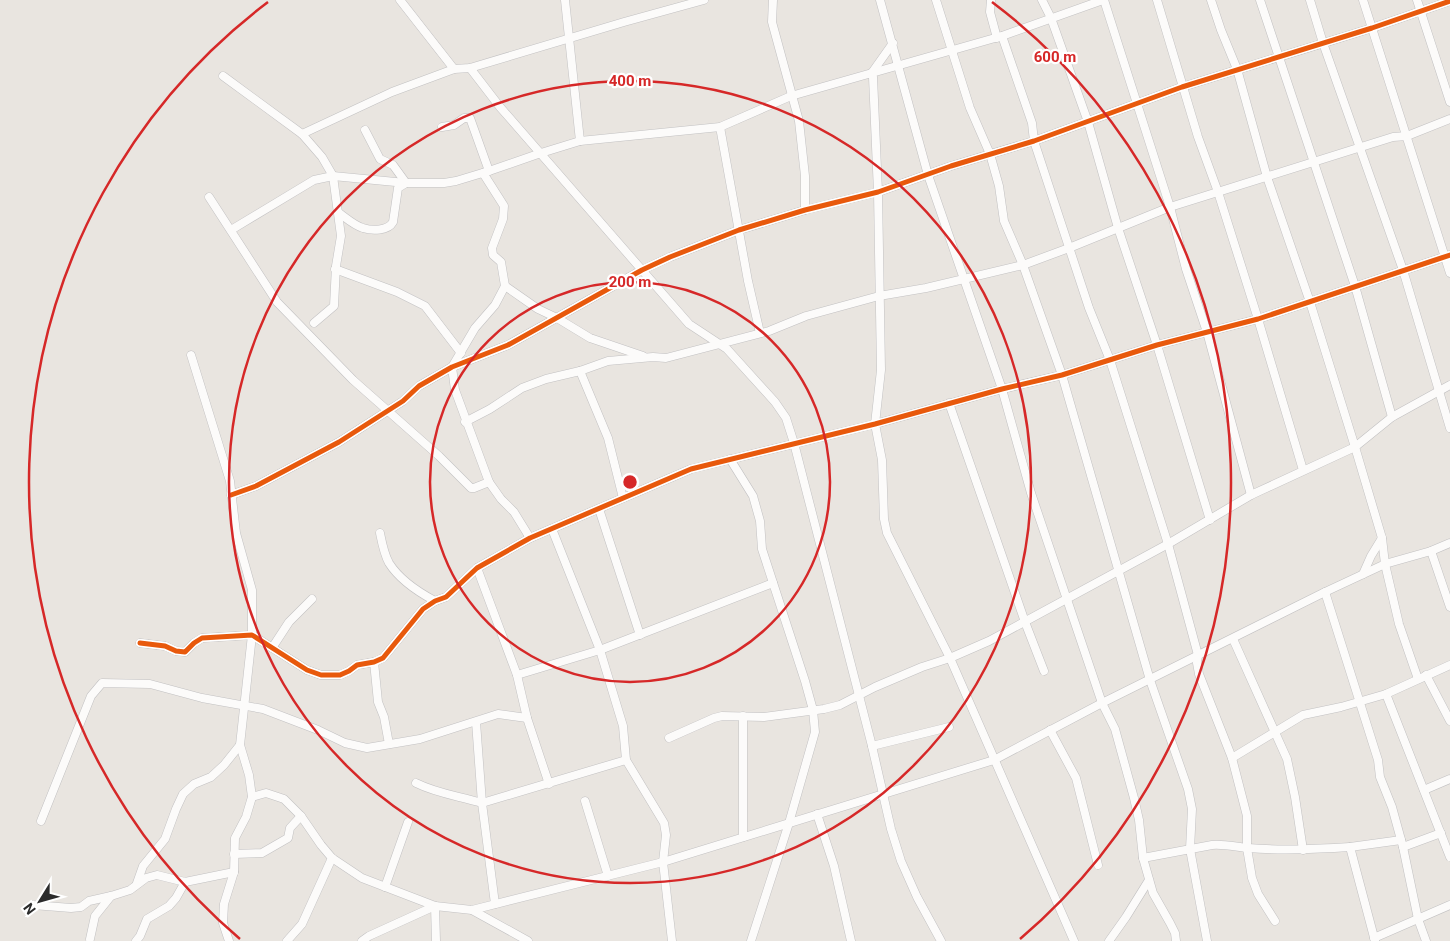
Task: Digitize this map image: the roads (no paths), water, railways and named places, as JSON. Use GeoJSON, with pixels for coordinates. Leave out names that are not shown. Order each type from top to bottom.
{"type":"FeatureCollection","features":[{"type":"Feature","properties":{"kind":"street"},"geometry":{"type":"LineString","coordinates":[[400,0],[454,69]]}},
{"type":"Feature","properties":{"kind":"street"},"geometry":{"type":"LineString","coordinates":[[565,0],[580,141]]}},
{"type":"Feature","properties":{"kind":"street"},"geometry":{"type":"LineString","coordinates":[[302,134],[392,92],[454,69],[470,68],[704,0]]}},
{"type":"Feature","properties":{"kind":"street"},"geometry":{"type":"LineString","coordinates":[[773,0],[772,22],[798,121],[805,176],[806,210]]}},
{"type":"Feature","properties":{"kind":"street"},"geometry":{"type":"LineString","coordinates":[[880,0],[928,174],[1002,389],[1031,493],[1066,599],[1102,703],[1114,729],[1134,798],[1139,820],[1143,858],[1153,893],[1175,934],[1176,941]]}},
{"type":"Feature","properties":{"kind":"street"},"geometry":{"type":"LineString","coordinates":[[936,0],[970,108],[990,154],[999,186],[1004,221],[1023,265],[1062,375],[1150,680],[1188,789],[1192,809],[1190,849],[1207,941]]}},
{"type":"Feature","properties":{"kind":"street"},"geometry":{"type":"LineString","coordinates":[[992,0],[990,12],[1032,123],[1034,141],[1089,308],[1110,360],[1168,544],[1198,655],[1199,674],[1232,758],[1247,816],[1247,848],[1252,878],[1258,894],[1275,922]]}},
{"type":"Feature","properties":{"kind":"street"},"geometry":{"type":"LineString","coordinates":[[1042,0],[1051,18],[1088,122],[1118,228],[1157,345],[1210,520]]}},
{"type":"Feature","properties":{"kind":"street"},"geometry":{"type":"LineString","coordinates":[[231,230],[314,180],[334,176],[406,183],[444,183],[486,172],[540,152],[580,141],[720,126],[791,96],[999,37],[1103,0],[1170,207],[1186,269],[1207,332],[1251,495]]}},
{"type":"Feature","properties":{"kind":"street"},"geometry":{"type":"LineString","coordinates":[[1157,0],[1198,137],[1218,192],[1258,319],[1303,470]]}},
{"type":"Feature","properties":{"kind":"street"},"geometry":{"type":"LineString","coordinates":[[1211,0],[1237,69],[1267,177],[1310,302],[1355,447],[1382,538],[1385,564],[1399,624],[1418,679]]}},
{"type":"Feature","properties":{"kind":"street"},"geometry":{"type":"LineString","coordinates":[[1260,0],[1355,286],[1392,417]]}},
{"type":"Feature","properties":{"kind":"street"},"geometry":{"type":"LineString","coordinates":[[1310,0],[1323,43],[1403,270],[1450,428]]}},
{"type":"Feature","properties":{"kind":"street"},"geometry":{"type":"LineString","coordinates":[[1363,0],[1447,256],[1450,273]]}},
{"type":"Feature","properties":{"kind":"street"},"geometry":{"type":"LineString","coordinates":[[1417,0],[1450,102]]}},
{"type":"Feature","properties":{"kind":"street"},"geometry":{"type":"LineString","coordinates":[[232,495],[256,486],[339,442],[404,401],[419,386],[452,367],[508,345],[642,270],[670,257],[739,230],[806,210],[878,192],[928,174],[1034,141],[1138,104],[1182,86],[1372,28],[1450,1]]}},
{"type":"Feature","properties":{"kind":"street"},"geometry":{"type":"LineString","coordinates":[[871,74],[893,43]]}},
{"type":"Feature","properties":{"kind":"street"},"geometry":{"type":"LineString","coordinates":[[470,68],[500,107],[689,324],[727,349],[775,402],[786,418],[872,746],[882,794],[901,861],[917,897],[941,941]]}},
{"type":"Feature","properties":{"kind":"street"},"geometry":{"type":"LineString","coordinates":[[871,74],[873,77],[878,192],[881,370],[875,424],[882,460],[884,519],[888,533],[950,658],[1074,941]]}},
{"type":"Feature","properties":{"kind":"street"},"geometry":{"type":"LineString","coordinates":[[224,76],[302,134],[322,156],[334,176],[341,236],[336,270],[334,306],[314,323]]}},
{"type":"Feature","properties":{"kind":"street"},"geometry":{"type":"LineString","coordinates":[[442,127],[454,125],[464,118],[470,118],[486,172],[504,206],[503,219],[492,248],[492,255],[501,262],[505,286],[495,305],[475,328],[452,367],[454,390],[490,482],[501,499],[514,512],[530,538]]}},
{"type":"Feature","properties":{"kind":"street"},"geometry":{"type":"LineString","coordinates":[[465,422],[490,409],[522,388],[546,379],[580,371],[608,361],[666,358],[760,333],[806,316],[879,296],[926,288],[1023,265],[1170,207],[1393,137],[1407,136],[1450,119]]}},
{"type":"Feature","properties":{"kind":"street"},"geometry":{"type":"LineString","coordinates":[[720,126],[748,281],[760,333]]}},
{"type":"Feature","properties":{"kind":"street"},"geometry":{"type":"LineString","coordinates":[[365,130],[380,159],[393,165],[406,183]]}},
{"type":"Feature","properties":{"kind":"street"},"geometry":{"type":"LineString","coordinates":[[339,213],[362,228],[385,229],[391,227],[398,188],[406,183]]}},
{"type":"Feature","properties":{"kind":"street"},"geometry":{"type":"LineString","coordinates":[[209,197],[277,302],[353,380],[440,456],[471,488],[490,482]]}},
{"type":"Feature","properties":{"kind":"street"},"geometry":{"type":"LineString","coordinates":[[140,643],[165,646],[185,652],[202,638],[252,635],[307,670],[321,675],[340,675],[357,665],[374,662],[383,658],[423,609],[435,601],[446,597],[477,568],[530,538],[691,469],[875,424],[1002,389],[1062,375],[1157,345],[1258,319],[1447,256]]}},
{"type":"Feature","properties":{"kind":"street"},"geometry":{"type":"LineString","coordinates":[[336,270],[397,292],[425,306],[461,353]]}},
{"type":"Feature","properties":{"kind":"street"},"geometry":{"type":"LineString","coordinates":[[505,286],[538,309],[590,338],[647,358]]}},
{"type":"Feature","properties":{"kind":"street"},"geometry":{"type":"LineString","coordinates":[[190,355],[230,481],[236,534],[252,590],[252,635],[240,745],[249,775],[252,797],[246,817],[235,838],[234,872],[224,904],[223,922],[229,941]]}},
{"type":"Feature","properties":{"kind":"street"},"geometry":{"type":"LineString","coordinates":[[580,371],[608,438],[623,498]]}},
{"type":"Feature","properties":{"kind":"street"},"geometry":{"type":"LineString","coordinates":[[669,738],[714,718],[764,717],[824,710],[840,705],[922,667],[950,658],[1025,622],[1120,571],[1251,495],[1355,447],[1392,417],[1450,385]]}},
{"type":"Feature","properties":{"kind":"street"},"geometry":{"type":"LineString","coordinates":[[949,403],[1025,622],[1044,671]]}},
{"type":"Feature","properties":{"kind":"street"},"geometry":{"type":"LineString","coordinates":[[730,460],[753,496],[760,521],[762,549],[813,710],[815,732],[789,823],[751,941]]}},
{"type":"Feature","properties":{"kind":"street"},"geometry":{"type":"LineString","coordinates":[[598,509],[640,635]]}},
{"type":"Feature","properties":{"kind":"street"},"geometry":{"type":"LineString","coordinates":[[552,528],[600,650],[623,726],[626,760],[664,823],[666,835],[664,862],[672,941]]}},
{"type":"Feature","properties":{"kind":"street"},"geometry":{"type":"LineString","coordinates":[[380,533],[383,550],[390,564],[419,592],[435,601]]}},
{"type":"Feature","properties":{"kind":"street"},"geometry":{"type":"LineString","coordinates":[[1363,574],[1382,538]]}},
{"type":"Feature","properties":{"kind":"street"},"geometry":{"type":"LineString","coordinates":[[252,797],[266,793],[284,799],[301,816],[332,858],[362,878],[435,906],[472,910],[664,862],[994,760],[1102,703],[1363,574],[1385,564],[1432,551],[1450,543]]}},
{"type":"Feature","properties":{"kind":"street"},"geometry":{"type":"LineString","coordinates":[[1432,551],[1450,607]]}},
{"type":"Feature","properties":{"kind":"street"},"geometry":{"type":"LineString","coordinates":[[477,568],[517,675],[527,718],[549,784]]}},
{"type":"Feature","properties":{"kind":"street"},"geometry":{"type":"LineString","coordinates":[[517,675],[600,650],[773,583]]}},
{"type":"Feature","properties":{"kind":"street"},"geometry":{"type":"LineString","coordinates":[[1326,592],[1378,760],[1380,777],[1392,807],[1418,919],[1426,941]]}},
{"type":"Feature","properties":{"kind":"street"},"geometry":{"type":"LineString","coordinates":[[272,648],[289,622],[312,598]]}},
{"type":"Feature","properties":{"kind":"street"},"geometry":{"type":"LineString","coordinates":[[1233,639],[1287,759],[1303,850]]}},
{"type":"Feature","properties":{"kind":"street"},"geometry":{"type":"LineString","coordinates":[[374,662],[378,702],[384,717],[389,744]]}},
{"type":"Feature","properties":{"kind":"street"},"geometry":{"type":"LineString","coordinates":[[1232,758],[1303,715],[1386,694],[1450,664]]}},
{"type":"Feature","properties":{"kind":"street"},"geometry":{"type":"LineString","coordinates":[[1426,674],[1450,721]]}},
{"type":"Feature","properties":{"kind":"street"},"geometry":{"type":"LineString","coordinates":[[41,821],[91,696],[102,683],[150,684],[202,698],[245,704],[284,716],[345,743],[367,748],[420,739],[498,714],[527,718]]}},
{"type":"Feature","properties":{"kind":"street"},"geometry":{"type":"LineString","coordinates":[[1386,694],[1450,857]]}},
{"type":"Feature","properties":{"kind":"street"},"geometry":{"type":"LineString","coordinates":[[743,716],[743,837]]}},
{"type":"Feature","properties":{"kind":"street"},"geometry":{"type":"LineString","coordinates":[[476,722],[482,803],[495,904]]}},
{"type":"Feature","properties":{"kind":"street"},"geometry":{"type":"LineString","coordinates":[[872,746],[949,727]]}},
{"type":"Feature","properties":{"kind":"street"},"geometry":{"type":"LineString","coordinates":[[1050,730],[1076,778],[1098,865]]}},
{"type":"Feature","properties":{"kind":"street"},"geometry":{"type":"LineString","coordinates":[[137,883],[143,866],[165,839],[176,809],[184,794],[194,784],[211,777],[224,765],[240,745]]}},
{"type":"Feature","properties":{"kind":"street"},"geometry":{"type":"LineString","coordinates":[[416,783],[431,791],[464,797],[482,803],[626,760]]}},
{"type":"Feature","properties":{"kind":"street"},"geometry":{"type":"LineString","coordinates":[[1424,790],[1450,779]]}},
{"type":"Feature","properties":{"kind":"street"},"geometry":{"type":"LineString","coordinates":[[585,801],[608,876]]}},
{"type":"Feature","properties":{"kind":"street"},"geometry":{"type":"LineString","coordinates":[[817,814],[834,866],[850,941]]}},
{"type":"Feature","properties":{"kind":"street"},"geometry":{"type":"LineString","coordinates":[[234,854],[262,853],[288,838],[290,828],[301,816]]}},
{"type":"Feature","properties":{"kind":"street"},"geometry":{"type":"LineString","coordinates":[[385,887],[408,822]]}},
{"type":"Feature","properties":{"kind":"street"},"geometry":{"type":"LineString","coordinates":[[1143,858],[1222,844],[1247,848],[1303,850],[1402,844],[1441,833]]}},
{"type":"Feature","properties":{"kind":"street"},"geometry":{"type":"LineString","coordinates":[[1350,846],[1375,940],[1450,905]]}},
{"type":"Feature","properties":{"kind":"street"},"geometry":{"type":"LineString","coordinates":[[287,941],[302,924],[332,858]]}},
{"type":"Feature","properties":{"kind":"street"},"geometry":{"type":"LineString","coordinates":[[33,905],[81,907],[89,901],[130,890],[146,878],[157,876],[185,882],[234,872]]}},
{"type":"Feature","properties":{"kind":"street"},"geometry":{"type":"LineString","coordinates":[[1109,941],[1149,880]]}},
{"type":"Feature","properties":{"kind":"street"},"geometry":{"type":"LineString","coordinates":[[136,941],[147,919],[168,906],[176,898],[185,882]]}},
{"type":"Feature","properties":{"kind":"street"},"geometry":{"type":"LineString","coordinates":[[90,939],[94,916],[111,896]]}},
{"type":"Feature","properties":{"kind":"street"},"geometry":{"type":"LineString","coordinates":[[362,941],[435,906]]}},
{"type":"Feature","properties":{"kind":"street"},"geometry":{"type":"LineString","coordinates":[[435,906],[436,941]]}},
{"type":"Feature","properties":{"kind":"street"},"geometry":{"type":"LineString","coordinates":[[472,910],[528,941]]}}]}
